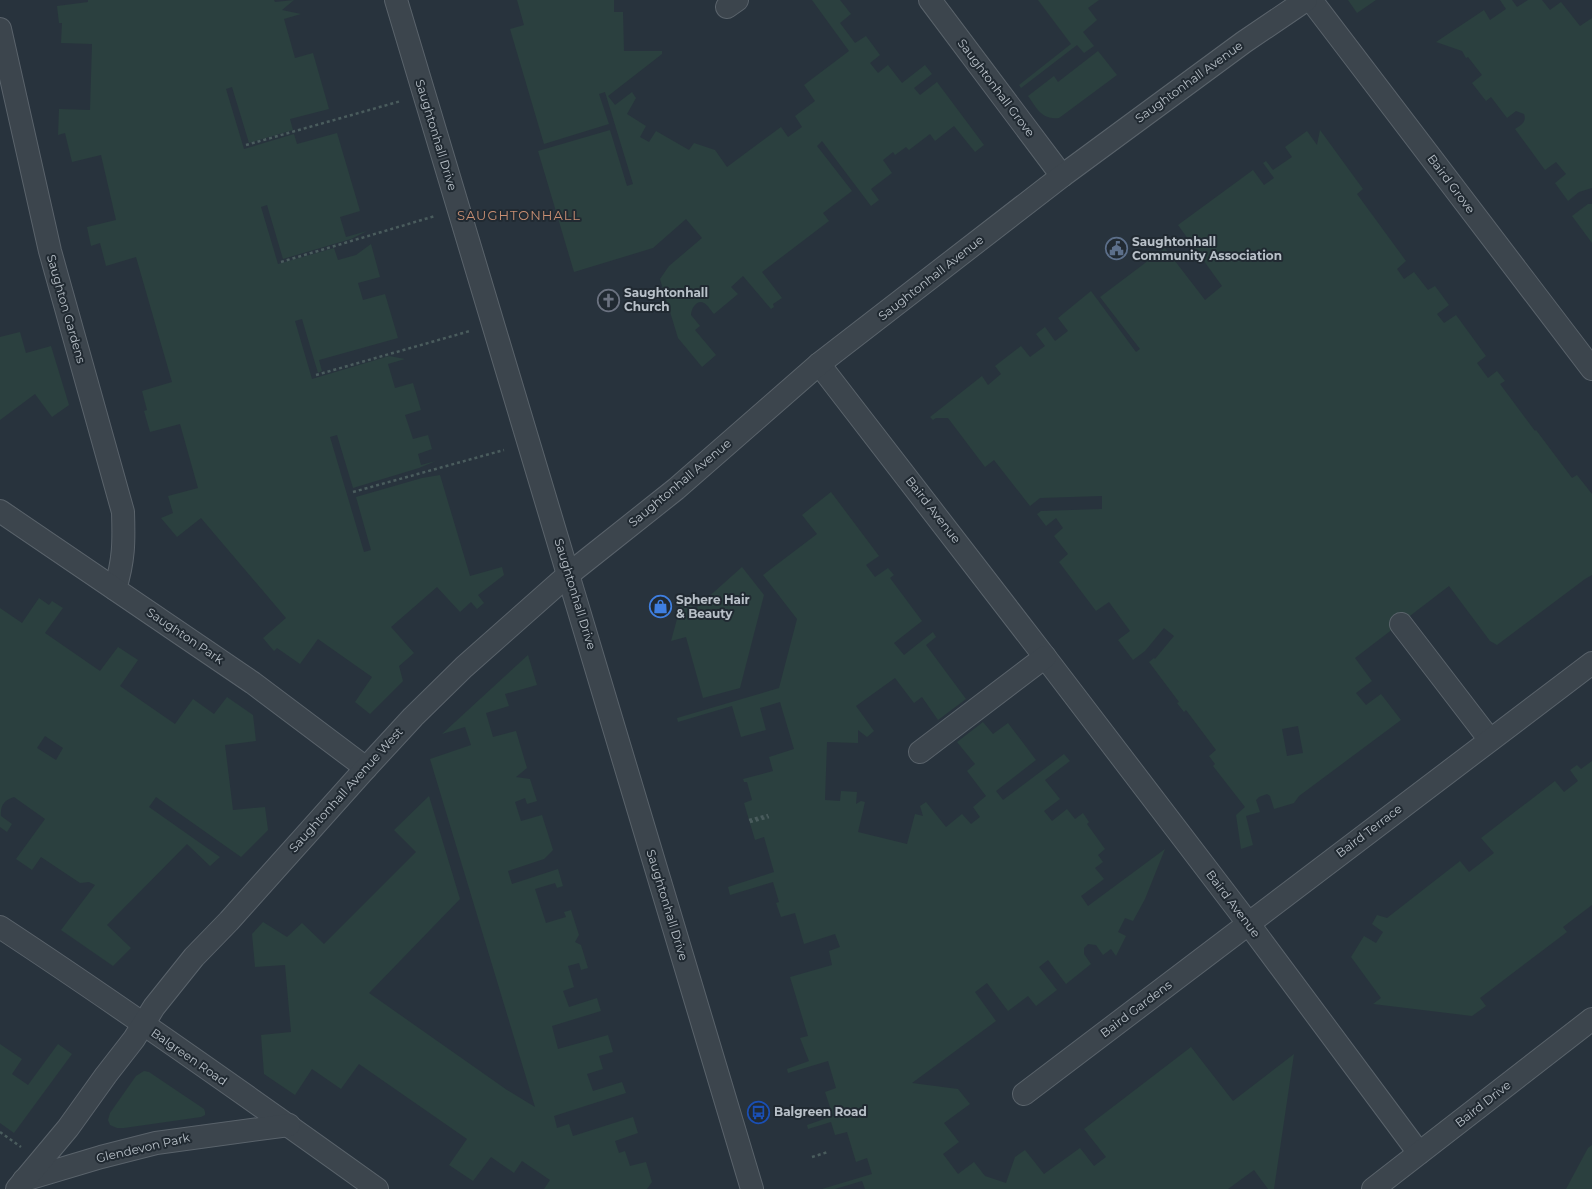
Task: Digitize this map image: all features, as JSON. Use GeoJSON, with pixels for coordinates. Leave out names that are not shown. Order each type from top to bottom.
{"type":"FeatureCollection","features":[{"type":"Feature","properties":{"kind":"street","name":"Saughtonhall Drive"},"geometry":{"type":"LineString","coordinates":[[396,0],[530,443],[752,1189]]}},
{"type":"Feature","properties":{"kind":"street","name":"Saughtonhall Grove"},"geometry":{"type":"LineString","coordinates":[[930,0],[1062,176]]}},
{"type":"Feature","properties":{"kind":"street","name":"Saughtonhall Avenue"},"geometry":{"type":"LineString","coordinates":[[569,574],[676,489],[819,364],[1062,176],[1244,42],[1306,0]]}},
{"type":"Feature","properties":{"kind":"street","name":"Baird Grove"},"geometry":{"type":"LineString","coordinates":[[1311,0],[1592,369]]}},
{"type":"Feature","properties":{"kind":"street","name":"Saughton Gardens"},"geometry":{"type":"LineString","coordinates":[[0,29],[50,251],[123,512],[124,547],[116,589]]}},
{"type":"Feature","properties":{"kind":"street","name":"Baird Avenue"},"geometry":{"type":"LineString","coordinates":[[819,364],[1248,923],[1419,1153]]}},
{"type":"Feature","properties":{"kind":"street","name":"Saughton Park"},"geometry":{"type":"LineString","coordinates":[[0,511],[253,683],[366,768]]}},
{"type":"Feature","properties":{"kind":"street","name":"Saughtonhall Avenue West"},"geometry":{"type":"LineString","coordinates":[[144,1025],[158,1002],[194,957],[229,922],[413,717],[464,667],[569,574]]}},
{"type":"Feature","properties":{"kind":"street"},"geometry":{"type":"LineString","coordinates":[[1401,624],[1490,740]]}},
{"type":"Feature","properties":{"kind":"street"},"geometry":{"type":"LineString","coordinates":[[920,752],[1045,657]]}},
{"type":"Feature","properties":{"kind":"street","name":"Baird Terrace"},"geometry":{"type":"LineString","coordinates":[[1248,923],[1592,663]]}},
{"type":"Feature","properties":{"kind":"street","name":"Baird Gardens"},"geometry":{"type":"LineString","coordinates":[[1024,1094],[1248,923]]}},
{"type":"Feature","properties":{"kind":"street","name":"Balgreen Road"},"geometry":{"type":"LineString","coordinates":[[0,927],[58,965],[289,1125],[377,1189]]}},
{"type":"Feature","properties":{"kind":"street","name":"Baird Drive"},"geometry":{"type":"LineString","coordinates":[[1373,1189],[1592,1019]]}},
{"type":"Feature","properties":{"kind":"street","name":"Glendevon Park"},"geometry":{"type":"LineString","coordinates":[[21,1185],[68,1128],[144,1025]]}},
{"type":"Feature","properties":{"kind":"street","name":"Glendevon Park"},"geometry":{"type":"LineString","coordinates":[[21,1185],[101,1157],[156,1143],[289,1125]]}},
{"type":"Feature","properties":{"kind":"path"},"geometry":{"type":"LineString","coordinates":[[246,146],[424,95]]}},
{"type":"Feature","properties":{"kind":"path"},"geometry":{"type":"LineString","coordinates":[[281,262],[459,208]]}},
{"type":"Feature","properties":{"kind":"path"},"geometry":{"type":"LineString","coordinates":[[316,375],[493,324]]}},
{"type":"Feature","properties":{"kind":"path"},"geometry":{"type":"LineString","coordinates":[[354,492],[530,443]]}},
{"type":"Feature","properties":{"kind":"path"},"geometry":{"type":"LineString","coordinates":[[750,821],[768,816]]}},
{"type":"Feature","properties":{"kind":"path"},"geometry":{"type":"LineString","coordinates":[[812,1157],[828,1152]]}},
{"type":"Feature","properties":{"kind":"green space"},"geometry":{"type":"Polygon","coordinates":[[[88,0],[274,0],[275,2],[294,0],[282,10],[301,14],[284,19],[295,58],[313,53],[329,109],[290,119],[293,130],[249,143],[232,87],[226,89],[244,149],[294,134],[297,144],[337,133],[360,211],[340,217],[346,237],[367,231],[351,239],[283,259],[267,205],[261,207],[278,264],[334,248],[338,260],[356,255],[371,244],[380,277],[358,283],[363,300],[385,294],[398,338],[319,360],[322,371],[318,373],[302,319],[295,321],[312,379],[389,356],[405,359],[388,364],[395,388],[413,383],[421,410],[405,415],[413,439],[428,435],[432,449],[418,454],[421,465],[436,461],[419,468],[353,488],[337,435],[330,437],[364,552],[371,550],[356,497],[422,478],[440,475],[470,576],[502,567],[504,575],[478,595],[484,603],[477,609],[471,602],[460,612],[437,587],[391,627],[414,653],[399,666],[403,681],[370,714],[355,702],[372,677],[318,639],[300,664],[277,648],[274,651],[263,638],[286,618],[201,518],[177,537],[161,518],[173,513],[168,496],[198,488],[180,424],[150,432],[144,411],[147,410],[142,391],[172,382],[136,257],[106,266],[100,243],[91,246],[87,227],[116,220],[101,155],[72,162],[65,133],[58,135],[59,109],[90,110],[92,44],[61,43],[62,23],[59,23],[57,6],[88,2],[88,0]]]}},
{"type":"Feature","properties":{"kind":"green space"},"geometry":{"type":"Polygon","coordinates":[[[517,0],[614,0],[614,12],[623,12],[624,51],[662,51],[662,54],[608,96],[615,105],[632,92],[636,98],[627,114],[646,126],[640,137],[649,142],[656,131],[689,150],[694,143],[715,150],[727,167],[781,127],[788,137],[802,127],[795,116],[815,101],[804,85],[849,51],[812,0],[840,0],[851,14],[840,23],[855,43],[866,36],[880,55],[870,63],[878,73],[888,65],[902,83],[925,65],[932,74],[914,88],[920,95],[937,82],[984,145],[975,152],[954,126],[935,141],[930,134],[909,150],[906,147],[895,155],[893,152],[883,160],[892,173],[871,189],[879,200],[871,206],[822,141],[817,146],[852,191],[823,213],[829,221],[762,272],[782,298],[773,304],[774,307],[771,309],[743,276],[731,287],[738,294],[714,314],[704,303],[699,302],[695,305],[691,315],[700,326],[695,330],[716,355],[702,367],[678,338],[660,279],[669,266],[702,238],[686,219],[653,248],[574,272],[538,151],[610,130],[627,186],[633,184],[605,92],[599,94],[609,124],[544,144],[510,29],[524,25],[517,0]]]}},
{"type":"Feature","properties":{"kind":"green space"},"geometry":{"type":"Polygon","coordinates":[[[1038,0],[1099,0],[1088,8],[1097,20],[1083,32],[1094,46],[1084,53],[1077,45],[1021,88],[1019,85],[1071,44],[1038,0]]]}},
{"type":"Feature","properties":{"kind":"green space"},"geometry":{"type":"Polygon","coordinates":[[[1348,0],[1376,0],[1357,13],[1348,0]]]}},
{"type":"Feature","properties":{"kind":"green space"},"geometry":{"type":"Polygon","coordinates":[[[1500,0],[1512,0],[1517,7],[1528,0],[1542,0],[1550,10],[1561,2],[1580,26],[1592,18],[1592,188],[1579,192],[1568,201],[1555,183],[1566,174],[1556,162],[1545,170],[1515,129],[1524,121],[1524,114],[1516,111],[1507,118],[1491,97],[1486,101],[1472,83],[1482,75],[1468,57],[1466,58],[1462,51],[1436,42],[1484,10],[1490,20],[1506,9],[1500,0]]]}},
{"type":"Feature","properties":{"kind":"green space"},"geometry":{"type":"Polygon","coordinates":[[[1098,51],[1117,75],[1059,118],[1048,117],[1037,109],[1028,96],[1054,76],[1058,82],[1098,51]]]}},
{"type":"Feature","properties":{"kind":"green space"},"geometry":{"type":"Polygon","coordinates":[[[1320,130],[1363,189],[1357,194],[1406,261],[1397,269],[1404,279],[1414,272],[1428,290],[1435,286],[1449,305],[1437,314],[1444,323],[1456,315],[1486,356],[1477,363],[1488,378],[1497,371],[1505,381],[1500,384],[1535,431],[1536,430],[1572,478],[1577,475],[1592,494],[1592,575],[1497,645],[1490,641],[1449,586],[1355,658],[1372,681],[1356,693],[1366,705],[1381,694],[1401,720],[1299,796],[1294,803],[1274,809],[1270,796],[1267,794],[1259,797],[1256,800],[1260,812],[1246,816],[1253,845],[1241,849],[1236,815],[1245,807],[1213,766],[1215,764],[1209,756],[1216,750],[1186,710],[1184,712],[1177,703],[1179,702],[1149,662],[1154,658],[1155,659],[1174,636],[1164,628],[1145,651],[1133,660],[1118,640],[1130,631],[1109,602],[1096,611],[1059,562],[1068,554],[1054,536],[1063,528],[1056,518],[1046,526],[1037,514],[1041,511],[1102,509],[1102,496],[1040,498],[1030,506],[994,460],[985,467],[948,418],[936,418],[933,420],[930,417],[982,376],[988,385],[1001,374],[995,366],[1021,346],[1030,357],[1045,346],[1036,334],[1045,327],[1055,341],[1068,331],[1058,318],[1091,291],[1136,352],[1140,349],[1100,297],[1165,248],[1205,300],[1222,286],[1178,225],[1253,170],[1264,185],[1274,178],[1263,163],[1266,161],[1273,170],[1292,157],[1285,147],[1307,131],[1317,145],[1320,130]],[[1298,726],[1282,729],[1287,756],[1303,753],[1298,726]]]}},
{"type":"Feature","properties":{"kind":"green space"},"geometry":{"type":"Polygon","coordinates":[[[1588,204],[1592,204],[1592,243],[1572,216],[1588,204]]]}},
{"type":"Feature","properties":{"kind":"green space"},"geometry":{"type":"Polygon","coordinates":[[[20,332],[26,353],[51,346],[69,405],[52,417],[35,394],[0,420],[0,337],[20,332]]]}},
{"type":"Feature","properties":{"kind":"green space"},"geometry":{"type":"Polygon","coordinates":[[[831,492],[879,556],[866,565],[875,577],[888,568],[894,575],[890,578],[922,621],[894,643],[904,655],[933,632],[936,637],[926,645],[966,699],[938,720],[922,697],[914,703],[895,678],[856,706],[874,731],[867,737],[858,730],[858,743],[827,742],[825,800],[840,801],[841,791],[857,792],[856,804],[861,801],[865,802],[858,832],[907,844],[915,814],[923,816],[920,806],[926,802],[946,827],[962,814],[971,824],[980,817],[973,807],[986,796],[967,771],[975,764],[957,742],[983,722],[993,734],[1008,723],[1036,760],[996,791],[1003,800],[1064,754],[1070,761],[1045,780],[1060,799],[1044,811],[1052,821],[1067,809],[1075,819],[1083,813],[1089,822],[1087,824],[1105,849],[1098,855],[1103,862],[1095,868],[1104,879],[1081,896],[1088,906],[1165,849],[1145,899],[1133,921],[1125,918],[1118,932],[1126,936],[1116,956],[1111,949],[1103,955],[1096,945],[1088,944],[1084,948],[1084,954],[1091,964],[1066,984],[1048,960],[1039,967],[1057,990],[1036,1006],[1028,996],[1008,1011],[987,983],[975,992],[996,1021],[912,1083],[958,1089],[970,1104],[944,1123],[959,1142],[943,1154],[958,1174],[974,1162],[985,1176],[1006,1183],[1015,1157],[1025,1150],[1044,1174],[1080,1148],[1094,1166],[1106,1157],[1084,1129],[1191,1047],[1233,1101],[1294,1054],[1274,1189],[1268,1189],[1254,1170],[1228,1189],[865,1189],[862,1181],[835,1189],[822,1189],[872,1174],[867,1158],[856,1162],[847,1132],[835,1135],[831,1122],[808,1129],[807,1125],[833,1116],[825,1092],[836,1088],[828,1061],[788,1073],[787,1069],[809,1061],[800,1038],[808,1036],[790,977],[832,965],[829,951],[840,947],[835,934],[804,944],[795,913],[781,917],[776,903],[779,902],[773,882],[730,895],[728,887],[774,872],[764,837],[755,840],[744,803],[752,800],[747,782],[744,782],[743,779],[773,771],[769,757],[794,749],[780,702],[760,708],[766,730],[741,737],[732,706],[678,722],[677,718],[779,688],[797,619],[763,575],[817,534],[802,515],[831,492]]]}},
{"type":"Feature","properties":{"kind":"green space"},"geometry":{"type":"Polygon","coordinates":[[[742,567],[764,595],[740,688],[703,698],[686,637],[671,641],[683,597],[695,609],[742,567]]]}},
{"type":"Feature","properties":{"kind":"green space"},"geometry":{"type":"Polygon","coordinates":[[[39,598],[49,605],[52,601],[63,608],[45,633],[100,671],[118,647],[138,660],[120,686],[175,724],[193,699],[214,714],[227,697],[253,715],[256,741],[225,745],[233,810],[265,807],[268,830],[241,857],[156,797],[149,807],[220,857],[210,866],[187,844],[107,925],[131,948],[113,966],[61,930],[95,885],[89,882],[80,883],[41,857],[32,870],[16,859],[45,819],[14,797],[3,804],[1,812],[1,816],[12,824],[7,832],[0,827],[0,608],[22,623],[39,598]],[[45,736],[37,748],[56,760],[63,748],[45,736]]]}},
{"type":"Feature","properties":{"kind":"green space"},"geometry":{"type":"Polygon","coordinates":[[[528,655],[537,685],[505,694],[509,706],[486,713],[493,737],[516,731],[527,768],[516,777],[530,779],[537,801],[527,804],[525,798],[515,802],[521,821],[542,815],[553,850],[544,859],[508,871],[512,884],[558,869],[563,886],[557,888],[555,883],[535,889],[546,923],[566,917],[564,912],[571,910],[579,935],[575,942],[581,945],[588,968],[581,970],[579,963],[568,966],[574,987],[563,991],[569,1007],[597,998],[601,1011],[552,1026],[558,1049],[608,1035],[613,1052],[599,1056],[603,1069],[587,1074],[593,1091],[622,1082],[626,1093],[554,1116],[557,1128],[569,1124],[573,1136],[633,1117],[638,1133],[615,1141],[619,1153],[625,1151],[630,1166],[646,1162],[652,1182],[647,1189],[544,1189],[550,1180],[522,1161],[514,1173],[491,1157],[473,1181],[449,1165],[467,1139],[359,1064],[341,1089],[312,1069],[295,1095],[264,1074],[261,1035],[291,1032],[285,965],[255,967],[252,934],[263,922],[287,937],[302,923],[324,944],[416,852],[394,830],[429,796],[460,899],[369,993],[507,1090],[535,1107],[430,759],[471,745],[465,727],[442,734],[528,655]]]}},
{"type":"Feature","properties":{"kind":"green space"},"geometry":{"type":"Polygon","coordinates":[[[1592,761],[1592,905],[1563,927],[1567,932],[1480,998],[1486,1006],[1472,1016],[1373,1004],[1381,998],[1351,957],[1364,936],[1376,943],[1383,932],[1372,924],[1377,915],[1387,918],[1460,861],[1469,872],[1494,853],[1481,838],[1555,781],[1564,792],[1578,781],[1570,770],[1577,765],[1581,769],[1592,761]]]}},
{"type":"Feature","properties":{"kind":"green space"},"geometry":{"type":"Polygon","coordinates":[[[0,1044],[22,1059],[12,1074],[28,1085],[58,1044],[72,1054],[14,1133],[0,1123],[0,1044]]]}},
{"type":"Feature","properties":{"kind":"green space"},"geometry":{"type":"Polygon","coordinates":[[[144,1071],[149,1072],[204,1109],[205,1115],[201,1117],[124,1128],[117,1128],[110,1125],[108,1120],[110,1113],[136,1076],[144,1071]]]}},
{"type":"Feature","properties":{"kind":"green space"},"geometry":{"type":"Polygon","coordinates":[[[1592,1145],[1592,1189],[1566,1189],[1588,1148],[1592,1145]]]}},
{"type":"Feature","properties":{"kind":"place","name":"Saughtonhall Community Association"},"geometry":{"type":"Point","coordinates":[1116,249]}},
{"type":"Feature","properties":{"kind":"place","name":"Saughtonhall Church"},"geometry":{"type":"Point","coordinates":[608,300]}},
{"type":"Feature","properties":{"kind":"place","name":"Sphere Hair & Beauty"},"geometry":{"type":"Point","coordinates":[661,607]}},
{"type":"Feature","properties":{"kind":"place","name":"Balgreen Road"},"geometry":{"type":"Point","coordinates":[759,1112]}},
{"type":"Feature","properties":{"kind":"district","name":"SAUGHTONHALL"},"geometry":{"type":"Point","coordinates":[519,215]}}]}
